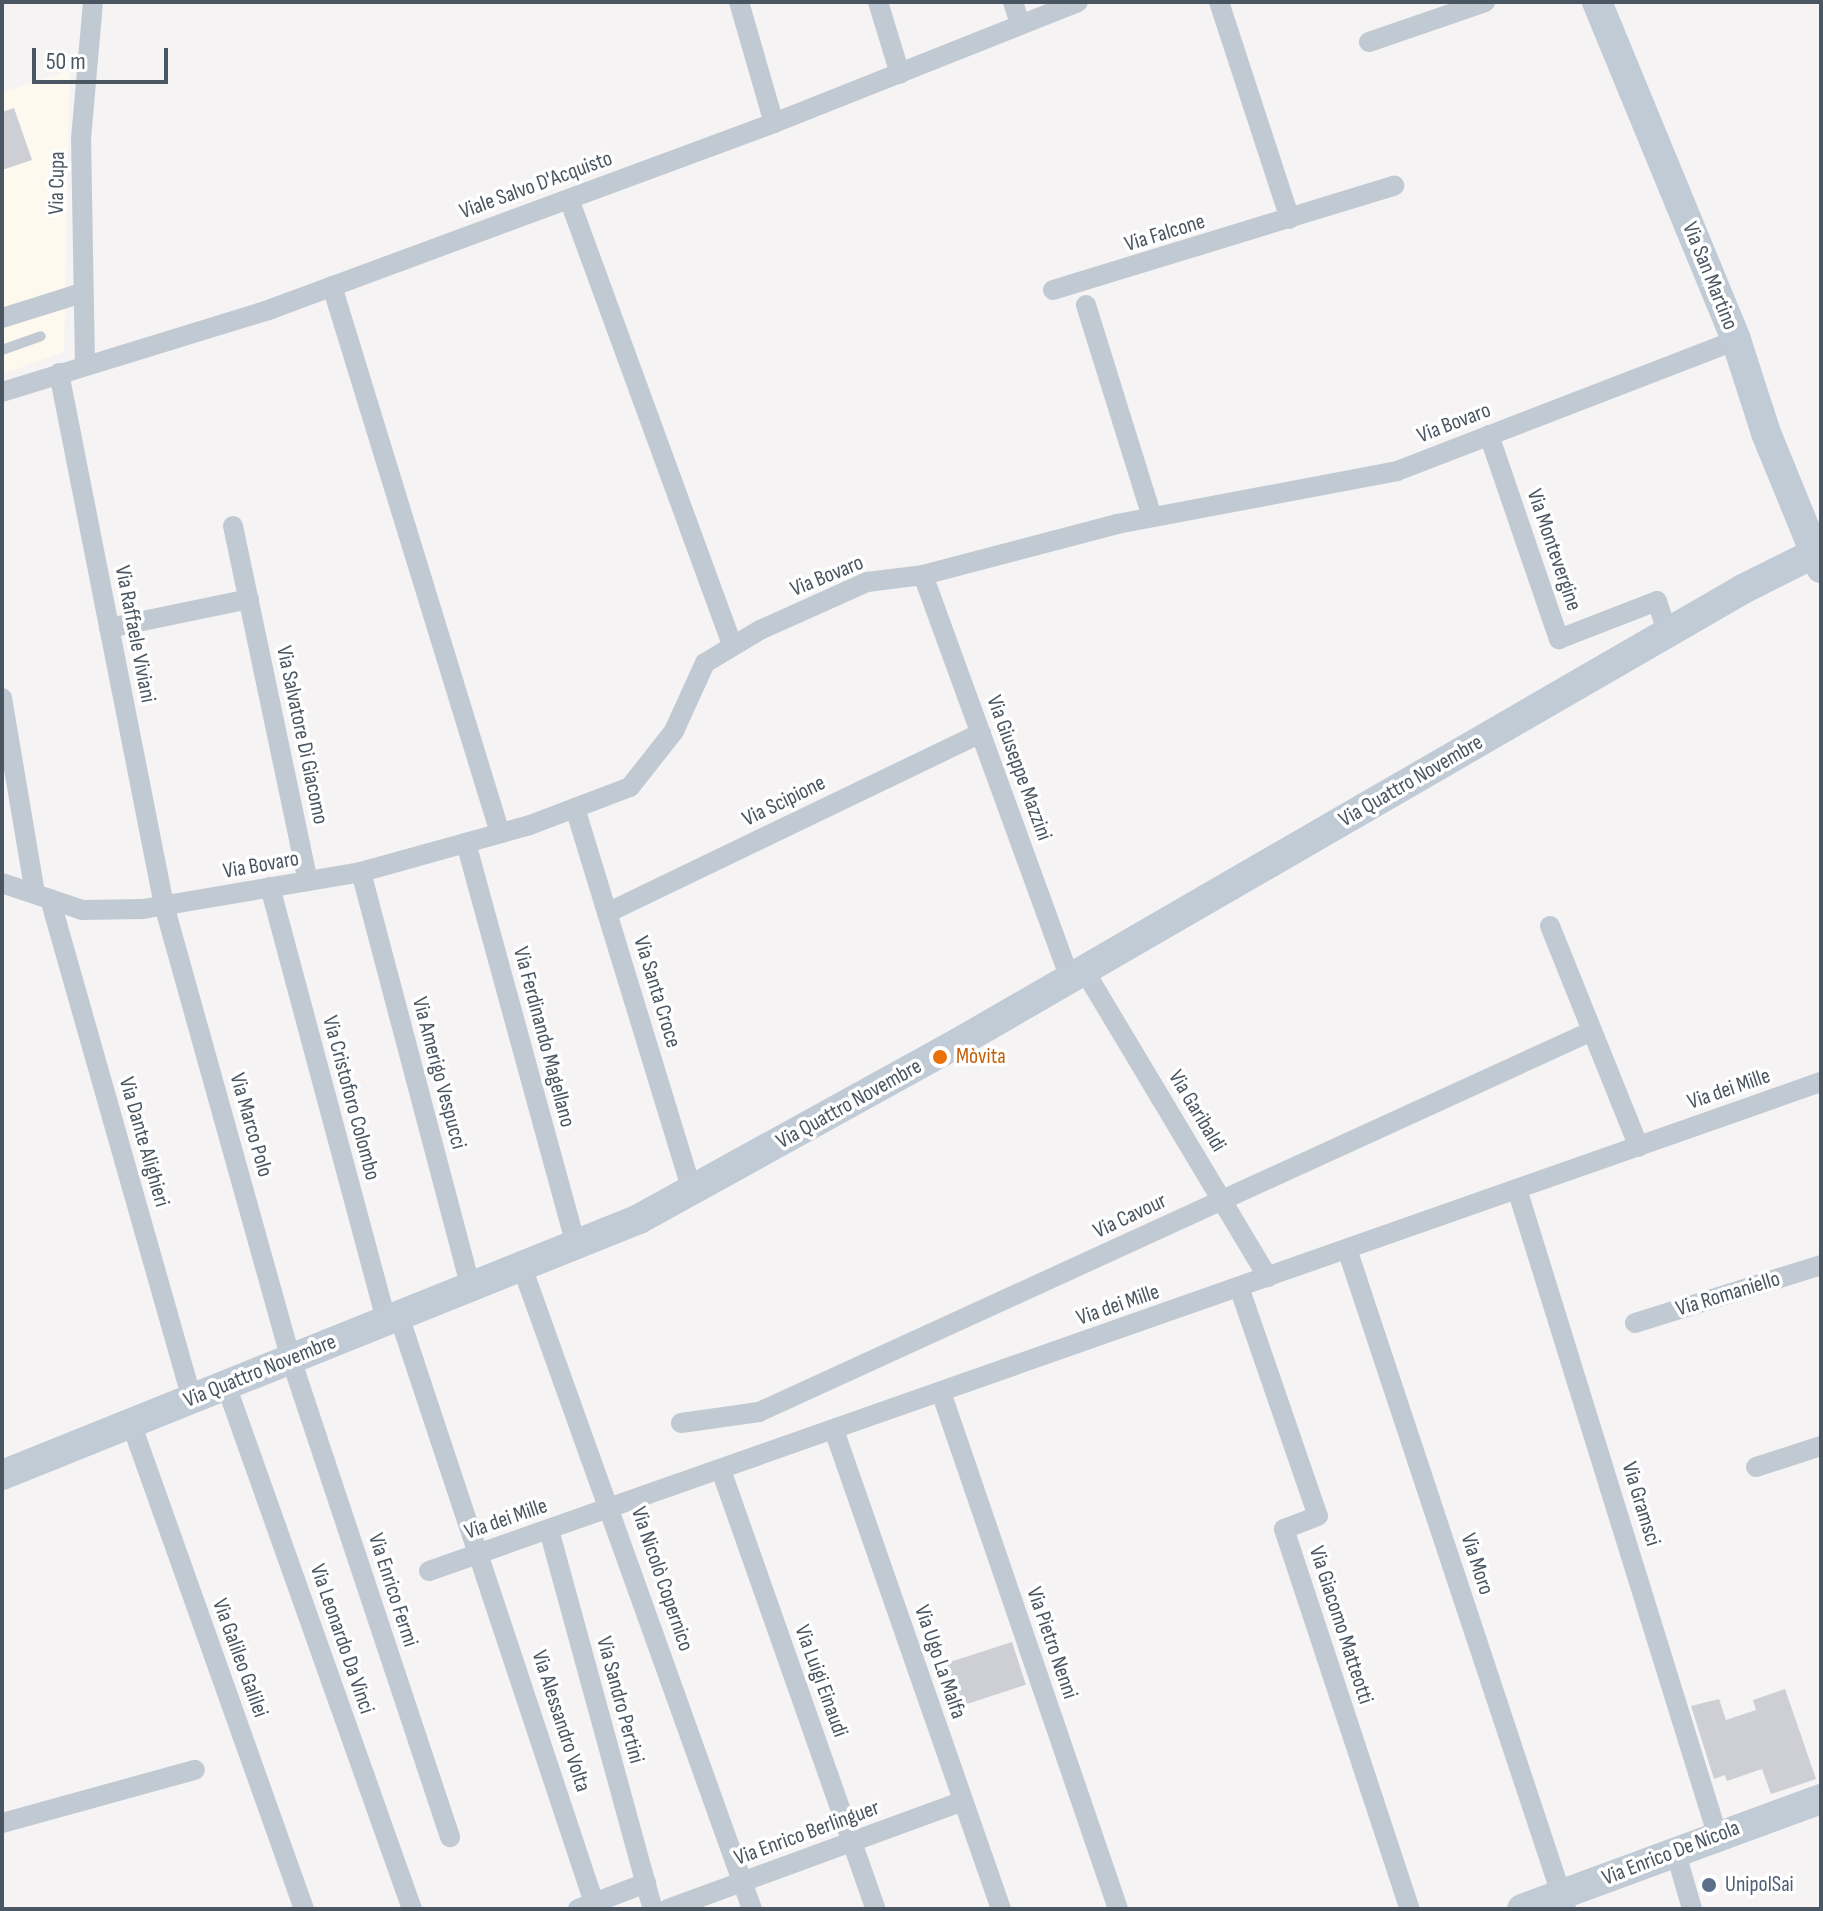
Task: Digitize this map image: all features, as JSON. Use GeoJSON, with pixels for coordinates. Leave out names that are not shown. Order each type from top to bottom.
{"type":"FeatureCollection","features":[{"type":"Feature","properties":{"kind":"street","name":"Via Cupa"},"geometry":{"type":"LineString","coordinates":[[85,365],[81,139],[93,2]]}},
{"type":"Feature","properties":{"kind":"street"},"geometry":{"type":"LineString","coordinates":[[739,2],[774,123]]}},
{"type":"Feature","properties":{"kind":"street"},"geometry":{"type":"LineString","coordinates":[[878,2],[900,74]]}},
{"type":"Feature","properties":{"kind":"street"},"geometry":{"type":"LineString","coordinates":[[1013,2],[1020,24]]}},
{"type":"Feature","properties":{"kind":"street","name":"Viale Salvo D'Acquisto"},"geometry":{"type":"LineString","coordinates":[[2,392],[332,286],[774,123],[1078,2]]}},
{"type":"Feature","properties":{"kind":"street"},"geometry":{"type":"LineString","coordinates":[[1219,2],[1290,219]]}},
{"type":"Feature","properties":{"kind":"street"},"geometry":{"type":"LineString","coordinates":[[1369,42],[1485,2]]}},
{"type":"Feature","properties":{"kind":"street","name":"Via San Martino"},"geometry":{"type":"LineString","coordinates":[[1597,2],[1736,340],[1819,557]]}},
{"type":"Feature","properties":{"kind":"street","name":"Via Falcone"},"geometry":{"type":"LineString","coordinates":[[1053,290],[1394,186]]}},
{"type":"Feature","properties":{"kind":"street"},"geometry":{"type":"LineString","coordinates":[[569,199],[733,646]]}},
{"type":"Feature","properties":{"kind":"street"},"geometry":{"type":"LineString","coordinates":[[332,286],[500,833]]}},
{"type":"Feature","properties":{"kind":"street"},"geometry":{"type":"LineString","coordinates":[[2,318],[82,293]]}},
{"type":"Feature","properties":{"kind":"street"},"geometry":{"type":"LineString","coordinates":[[1086,305],[1152,517]]}},
{"type":"Feature","properties":{"kind":"street","name":"Via Bovaro"},"geometry":{"type":"LineString","coordinates":[[2,883],[82,910],[164,905],[361,872],[500,833],[630,787],[674,731],[705,663],[733,646],[867,582],[923,575],[1152,517],[1397,471],[1736,340]]}},
{"type":"Feature","properties":{"kind":"street","name":"Via Raffaele Viviani"},"geometry":{"type":"LineString","coordinates":[[59,373],[164,905]]}},
{"type":"Feature","properties":{"kind":"street","name":"Via Montevergine"},"geometry":{"type":"LineString","coordinates":[[1489,435],[1559,639],[1657,601],[1668,634]]}},
{"type":"Feature","properties":{"kind":"street","name":"Via Salvatore Di Giacomo"},"geometry":{"type":"LineString","coordinates":[[233,526],[308,881]]}},
{"type":"Feature","properties":{"kind":"street","name":"Via Quattro Novembre"},"geometry":{"type":"LineString","coordinates":[[3,1472],[576,1245],[692,1191],[1668,634],[1819,557]]}},
{"type":"Feature","properties":{"kind":"street","name":"Via Giuseppe Mazzini"},"geometry":{"type":"LineString","coordinates":[[923,575],[981,733],[1077,974]]}},
{"type":"Feature","properties":{"kind":"street"},"geometry":{"type":"LineString","coordinates":[[109,628],[249,599]]}},
{"type":"Feature","properties":{"kind":"street","name":"Via Dante Alighieri"},"geometry":{"type":"LineString","coordinates":[[2,698],[42,897],[192,1399]]}},
{"type":"Feature","properties":{"kind":"street","name":"Via Scipione"},"geometry":{"type":"LineString","coordinates":[[607,913],[981,733]]}},
{"type":"Feature","properties":{"kind":"street","name":"Via Santa Croce"},"geometry":{"type":"LineString","coordinates":[[575,808],[692,1191]]}},
{"type":"Feature","properties":{"kind":"street","name":"Via Ferdinando Magellano"},"geometry":{"type":"LineString","coordinates":[[466,843],[576,1245]]}},
{"type":"Feature","properties":{"kind":"street","name":"Via Amerigo Vespucci"},"geometry":{"type":"LineString","coordinates":[[361,872],[471,1287]]}},
{"type":"Feature","properties":{"kind":"street","name":"Via Cristoforo Colombo"},"geometry":{"type":"LineString","coordinates":[[270,887],[392,1318],[482,1553]]}},
{"type":"Feature","properties":{"kind":"street","name":"Via Marco Polo"},"geometry":{"type":"LineString","coordinates":[[164,905],[291,1359]]}},
{"type":"Feature","properties":{"kind":"street"},"geometry":{"type":"LineString","coordinates":[[1550,926],[1639,1147]]}},
{"type":"Feature","properties":{"kind":"street","name":"Via Garibaldi"},"geometry":{"type":"LineString","coordinates":[[1077,974],[1268,1277]]}},
{"type":"Feature","properties":{"kind":"street","name":"Via Cavour"},"geometry":{"type":"LineString","coordinates":[[681,1423],[759,1412],[1592,1031]]}},
{"type":"Feature","properties":{"kind":"street","name":"Via dei Mille"},"geometry":{"type":"LineString","coordinates":[[429,1571],[1821,1082]]}},
{"type":"Feature","properties":{"kind":"street","name":"Via Gramsci"},"geometry":{"type":"LineString","coordinates":[[1517,1189],[1717,1834]]}},
{"type":"Feature","properties":{"kind":"street","name":"Via Moro"},"geometry":{"type":"LineString","coordinates":[[1347,1249],[1564,1902]]}},
{"type":"Feature","properties":{"kind":"street","name":"Via Romaniello"},"geometry":{"type":"LineString","coordinates":[[1635,1323],[1821,1265]]}},
{"type":"Feature","properties":{"kind":"street","name":"Via Nicolò Copernico"},"geometry":{"type":"LineString","coordinates":[[522,1267],[612,1509],[752,1909]]}},
{"type":"Feature","properties":{"kind":"street","name":"Via Giacomo Matteotti"},"geometry":{"type":"LineString","coordinates":[[1239,1287],[1318,1516],[1284,1529],[1410,1909]]}},
{"type":"Feature","properties":{"kind":"street","name":"Via Enrico Fermi"},"geometry":{"type":"LineString","coordinates":[[291,1359],[450,1837]]}},
{"type":"Feature","properties":{"kind":"street","name":"Via Leonardo Da Vinci"},"geometry":{"type":"LineString","coordinates":[[226,1385],[412,1909]]}},
{"type":"Feature","properties":{"kind":"street","name":"Via Pietro Nenni"},"geometry":{"type":"LineString","coordinates":[[941,1392],[1118,1909]]}},
{"type":"Feature","properties":{"kind":"street","name":"Via Galileo Galilei"},"geometry":{"type":"LineString","coordinates":[[131,1423],[304,1909]]}},
{"type":"Feature","properties":{"kind":"street","name":"Via Ugo La Malfa"},"geometry":{"type":"LineString","coordinates":[[834,1430],[1001,1909]]}},
{"type":"Feature","properties":{"kind":"street"},"geometry":{"type":"LineString","coordinates":[[1756,1467],[1821,1446]]}},
{"type":"Feature","properties":{"kind":"street","name":"Via Luigi Einaudi"},"geometry":{"type":"LineString","coordinates":[[721,1470],[876,1909]]}},
{"type":"Feature","properties":{"kind":"street","name":"Via Sandro Pertini"},"geometry":{"type":"LineString","coordinates":[[549,1530],[646,1883]]}},
{"type":"Feature","properties":{"kind":"street","name":"Via Alessandro Volta"},"geometry":{"type":"LineString","coordinates":[[482,1553],[586,1906]]}},
{"type":"Feature","properties":{"kind":"street"},"geometry":{"type":"LineString","coordinates":[[2,1823],[195,1770]]}},
{"type":"Feature","properties":{"kind":"street","name":"Via Enrico De Nicola"},"geometry":{"type":"LineString","coordinates":[[1522,1909],[1564,1902],[1675,1850],[1821,1799]]}},
{"type":"Feature","properties":{"kind":"street","name":"Via Enrico Berlinguer"},"geometry":{"type":"LineString","coordinates":[[668,1909],[963,1801]]}},
{"type":"Feature","properties":{"kind":"street"},"geometry":{"type":"LineString","coordinates":[[1675,1850],[1692,1909]]}},
{"type":"Feature","properties":{"kind":"street"},"geometry":{"type":"LineString","coordinates":[[586,1906],[646,1883],[653,1909]]}},
{"type":"Feature","properties":{"kind":"lane"},"geometry":{"type":"LineString","coordinates":[[2,350],[41,336]]}},
{"type":"Feature","properties":{"kind":"shaded area"},"geometry":{"type":"Polygon","coordinates":[[[70,70],[64,352],[2,374],[2,93],[70,70]]]}},
{"type":"Feature","properties":{"kind":"building"},"geometry":{"type":"Polygon","coordinates":[[[14,108],[32,160],[2,170],[2,112],[14,108]]]}},
{"type":"Feature","properties":{"kind":"building"},"geometry":{"type":"Polygon","coordinates":[[[1012,1642],[1026,1685],[948,1710],[934,1667],[1012,1642]]]}},
{"type":"Feature","properties":{"kind":"building"},"geometry":{"type":"Polygon","coordinates":[[[1785,1689],[1816,1779],[1771,1794],[1762,1769],[1727,1781],[1725,1775],[1714,1779],[1691,1706],[1719,1699],[1726,1720],[1756,1710],[1753,1700],[1785,1689]]]}},
{"type":"Feature","properties":{"kind":"place","name":"Mòvita"},"geometry":{"type":"Point","coordinates":[940,1057]}},
{"type":"Feature","properties":{"kind":"place","name":"UnipolSai"},"geometry":{"type":"Point","coordinates":[1709,1885]}}]}
